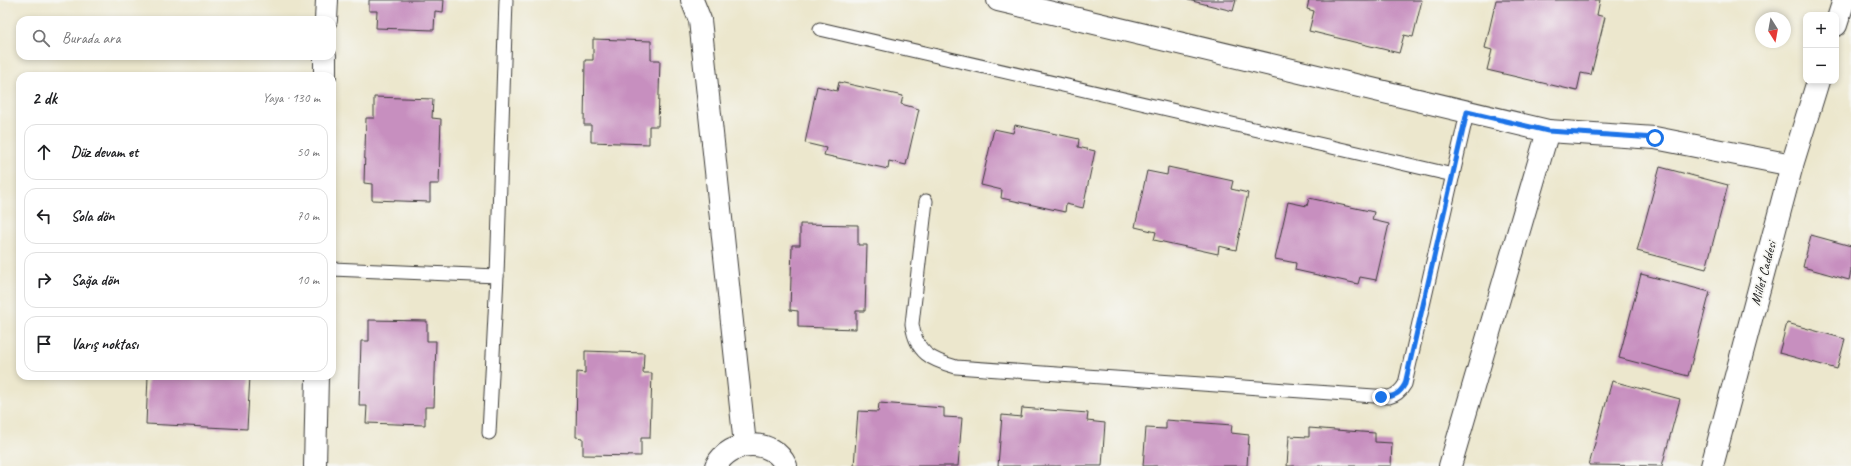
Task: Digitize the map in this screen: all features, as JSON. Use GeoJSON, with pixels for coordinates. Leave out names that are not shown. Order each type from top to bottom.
{"type":"FeatureCollection","features":[{"type":"Feature","properties":{"kind":"street"},"geometry":{"type":"LineString","coordinates":[[326,0],[326,16]]}},
{"type":"Feature","properties":{"kind":"street"},"geometry":{"type":"LineString","coordinates":[[692,0],[702,10],[745,445]]}},
{"type":"Feature","properties":{"kind":"street"},"geometry":{"type":"LineString","coordinates":[[998,0],[1548,131],[1655,138],[1792,165]]}},
{"type":"Feature","properties":{"kind":"street"},"geometry":{"type":"LineString","coordinates":[[1839,16],[1844,0]]}},
{"type":"Feature","properties":{"kind":"street"},"geometry":{"type":"LineString","coordinates":[[325,60],[325,72]]}},
{"type":"Feature","properties":{"kind":"street","name":"Millet Caddesi"},"geometry":{"type":"LineString","coordinates":[[1712,466],[1792,165],[1817,84]]}},
{"type":"Feature","properties":{"kind":"street"},"geometry":{"type":"LineString","coordinates":[[1450,466],[1548,131]]}},
{"type":"Feature","properties":{"kind":"street"},"geometry":{"type":"LineString","coordinates":[[315,466],[317,380]]}},
{"type":"Feature","properties":{"kind":"street"},"geometry":{"type":"LineString","coordinates":[[716,466],[724,455],[734,448],[757,444],[768,448],[778,455],[786,466]]}},
{"type":"Feature","properties":{"kind":"lane"},"geometry":{"type":"LineString","coordinates":[[488,433],[497,276],[506,0]]}},
{"type":"Feature","properties":{"kind":"lane"},"geometry":{"type":"LineString","coordinates":[[820,29],[1453,175]]}},
{"type":"Feature","properties":{"kind":"lane"},"geometry":{"type":"LineString","coordinates":[[926,201],[912,324],[913,334],[927,356],[940,363],[956,367],[1389,397],[1396,395],[1402,390],[1405,384],[1467,112]]}},
{"type":"Feature","properties":{"kind":"lane"},"geometry":{"type":"LineString","coordinates":[[336,269],[497,276]]}},
{"type":"Feature","properties":{"kind":"building"},"geometry":{"type":"Polygon","coordinates":[[[369,0],[444,0],[443,12],[435,11],[434,30],[376,28],[377,11],[369,11],[369,0]]]}},
{"type":"Feature","properties":{"kind":"building"},"geometry":{"type":"Polygon","coordinates":[[[1188,0],[1236,0],[1233,11],[1188,0]]]}},
{"type":"Feature","properties":{"kind":"building"},"geometry":{"type":"Polygon","coordinates":[[[1309,0],[1422,0],[1413,37],[1404,35],[1399,53],[1309,31],[1314,11],[1307,9],[1309,0]]]}},
{"type":"Feature","properties":{"kind":"building"},"geometry":{"type":"Polygon","coordinates":[[[1496,0],[1600,0],[1597,15],[1605,17],[1591,75],[1581,73],[1577,91],[1487,70],[1492,50],[1485,48],[1496,0]]]}},
{"type":"Feature","properties":{"kind":"building"},"geometry":{"type":"Polygon","coordinates":[[[593,39],[651,41],[651,60],[660,60],[658,126],[649,126],[649,144],[591,142],[591,125],[584,125],[585,60],[593,60],[593,39]]]}},
{"type":"Feature","properties":{"kind":"building"},"geometry":{"type":"Polygon","coordinates":[[[839,82],[903,96],[901,104],[919,109],[906,165],[889,161],[888,169],[824,155],[826,148],[805,143],[817,86],[837,91],[839,82]]]}},
{"type":"Feature","properties":{"kind":"building"},"geometry":{"type":"Polygon","coordinates":[[[374,97],[433,99],[432,118],[441,119],[439,184],[430,184],[430,202],[372,200],[372,184],[364,183],[366,118],[374,118],[374,97]]]}},
{"type":"Feature","properties":{"kind":"building"},"geometry":{"type":"Polygon","coordinates":[[[1015,125],[1079,139],[1078,147],[1095,151],[1083,208],[1066,204],[1065,212],[1001,198],[1002,190],[981,185],[994,129],[1013,133],[1015,125]]]}},
{"type":"Feature","properties":{"kind":"building"},"geometry":{"type":"Polygon","coordinates":[[[1168,167],[1233,181],[1231,189],[1248,193],[1236,250],[1219,246],[1218,254],[1154,240],[1156,232],[1135,227],[1147,171],[1167,175],[1168,167]]]}},
{"type":"Feature","properties":{"kind":"building"},"geometry":{"type":"Polygon","coordinates":[[[1660,167],[1728,185],[1706,269],[1637,251],[1660,167]]]}},
{"type":"Feature","properties":{"kind":"building"},"geometry":{"type":"Polygon","coordinates":[[[1309,198],[1374,212],[1372,220],[1389,224],[1376,280],[1360,277],[1358,284],[1295,270],[1296,263],[1275,259],[1288,202],[1307,206],[1309,198]]]}},
{"type":"Feature","properties":{"kind":"building"},"geometry":{"type":"Polygon","coordinates":[[[800,224],[858,225],[858,245],[867,245],[865,311],[856,311],[856,329],[798,327],[798,311],[790,310],[792,245],[800,245],[800,224]]]}},
{"type":"Feature","properties":{"kind":"building"},"geometry":{"type":"Polygon","coordinates":[[[1811,235],[1851,246],[1851,271],[1849,280],[1803,267],[1811,235]]]}},
{"type":"Feature","properties":{"kind":"building"},"geometry":{"type":"Polygon","coordinates":[[[1641,274],[1710,292],[1688,376],[1619,358],[1641,274]]]}},
{"type":"Feature","properties":{"kind":"building"},"geometry":{"type":"Polygon","coordinates":[[[369,320],[427,321],[427,341],[436,341],[434,407],[425,407],[425,425],[366,423],[367,406],[359,406],[361,341],[369,341],[369,320]]]}},
{"type":"Feature","properties":{"kind":"building"},"geometry":{"type":"Polygon","coordinates":[[[1787,323],[1845,339],[1837,369],[1779,353],[1787,323]]]}},
{"type":"Feature","properties":{"kind":"building"},"geometry":{"type":"Polygon","coordinates":[[[585,351],[644,353],[643,373],[652,373],[650,438],[641,438],[641,456],[583,455],[583,438],[576,437],[577,372],[585,373],[585,351]]]}},
{"type":"Feature","properties":{"kind":"building"},"geometry":{"type":"Polygon","coordinates":[[[148,380],[250,380],[247,429],[146,424],[148,380]]]}},
{"type":"Feature","properties":{"kind":"building"},"geometry":{"type":"Polygon","coordinates":[[[1612,381],[1680,399],[1662,466],[1589,465],[1612,381]]]}},
{"type":"Feature","properties":{"kind":"building"},"geometry":{"type":"Polygon","coordinates":[[[879,403],[944,408],[944,417],[962,418],[958,466],[854,466],[858,411],[878,412],[879,403]]]}},
{"type":"Feature","properties":{"kind":"building"},"geometry":{"type":"Polygon","coordinates":[[[1022,408],[1088,413],[1087,421],[1105,423],[1102,466],[998,466],[1002,415],[1021,417],[1022,408]]]}},
{"type":"Feature","properties":{"kind":"building"},"geometry":{"type":"Polygon","coordinates":[[[1166,420],[1232,425],[1231,433],[1249,435],[1247,466],[1143,466],[1146,428],[1166,429],[1166,420]]]}},
{"type":"Feature","properties":{"kind":"building"},"geometry":{"type":"Polygon","coordinates":[[[1309,428],[1375,433],[1375,442],[1392,443],[1391,466],[1287,466],[1289,436],[1309,437],[1309,428]]]}},
{"type":"Feature","properties":{"kind":"route"},"geometry":{"type":"LineString","coordinates":[[1381,397],[1396,395],[1402,390],[1405,384],[1467,112],[1548,131],[1655,138]]}}]}
